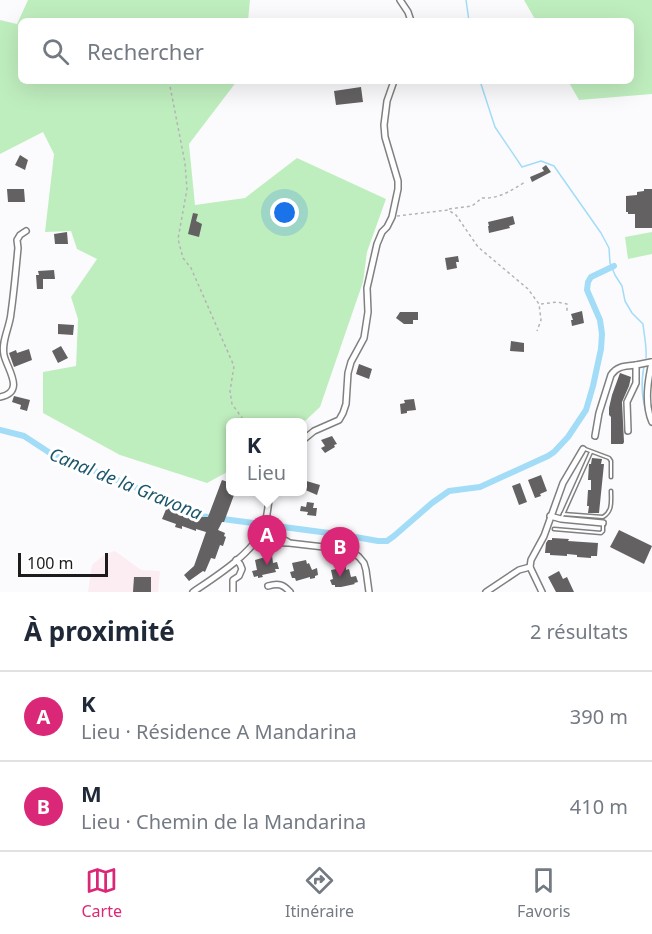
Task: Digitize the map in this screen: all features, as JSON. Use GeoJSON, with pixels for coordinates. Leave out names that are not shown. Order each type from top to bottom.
{"type":"FeatureCollection","features":[{"type":"Feature","properties":{"kind":"street"},"geometry":{"type":"LineString","coordinates":[[400,0],[410,18]]}},
{"type":"Feature","properties":{"kind":"street"},"geometry":{"type":"LineString","coordinates":[[307,437],[314,431],[339,420],[344,413],[348,373],[351,362],[364,338],[368,312],[367,288],[377,244],[392,217],[397,197],[398,181],[385,137],[384,125],[387,101],[393,84]]}},
{"type":"Feature","properties":{"kind":"street"},"geometry":{"type":"LineString","coordinates":[[0,397],[11,393],[13,385],[3,344],[11,315],[18,248],[16,240],[26,231]]}},
{"type":"Feature","properties":{"kind":"street"},"geometry":{"type":"LineString","coordinates":[[595,436],[599,413],[611,375],[619,367],[652,362],[647,400],[652,422]]}},
{"type":"Feature","properties":{"kind":"street"},"geometry":{"type":"LineString","coordinates":[[628,431],[627,402],[636,383],[636,365]]}},
{"type":"Feature","properties":{"kind":"street"},"geometry":{"type":"LineString","coordinates":[[542,592],[530,567],[531,560],[543,536],[563,483],[583,449]]}},
{"type":"Feature","properties":{"kind":"street"},"geometry":{"type":"LineString","coordinates":[[193,592],[236,560],[254,542],[267,517],[270,496]]}},
{"type":"Feature","properties":{"kind":"street"},"geometry":{"type":"LineString","coordinates":[[550,516],[603,523]]}},
{"type":"Feature","properties":{"kind":"street"},"geometry":{"type":"LineString","coordinates":[[263,528],[289,543]]}},
{"type":"Feature","properties":{"kind":"street"},"geometry":{"type":"LineString","coordinates":[[254,542],[289,543],[350,550],[364,563],[369,592]]}},
{"type":"Feature","properties":{"kind":"street"},"geometry":{"type":"LineString","coordinates":[[233,592],[233,580],[239,576],[242,569],[236,560]]}},
{"type":"Feature","properties":{"kind":"street"},"geometry":{"type":"LineString","coordinates":[[486,592],[519,570],[530,567]]}},
{"type":"Feature","properties":{"kind":"street"},"geometry":{"type":"LineString","coordinates":[[268,586],[282,585],[290,592]]}},
{"type":"Feature","properties":{"kind":"lane"},"geometry":{"type":"LineString","coordinates":[[583,449],[609,458],[611,477]]}},
{"type":"Feature","properties":{"kind":"lane"},"geometry":{"type":"LineString","coordinates":[[591,452],[562,516],[603,517],[607,515],[611,507],[611,491]]}},
{"type":"Feature","properties":{"kind":"lane"},"geometry":{"type":"LineString","coordinates":[[554,530],[601,533],[603,523]]}},
{"type":"Feature","properties":{"kind":"path"},"geometry":{"type":"LineString","coordinates":[[170,84],[185,163],[187,189],[178,239],[183,258],[191,268],[234,366],[230,391],[232,404],[242,418]]}},
{"type":"Feature","properties":{"kind":"path"},"geometry":{"type":"LineString","coordinates":[[392,217],[472,206],[482,198],[491,199],[525,182]]}},
{"type":"Feature","properties":{"kind":"path"},"geometry":{"type":"LineString","coordinates":[[448,210],[456,215],[478,247],[528,289],[539,304],[541,320],[537,332]]}},
{"type":"Feature","properties":{"kind":"path"},"geometry":{"type":"LineString","coordinates":[[539,304],[557,302],[567,304],[567,313]]}},
{"type":"Feature","properties":{"kind":"shaded area"},"geometry":{"type":"Polygon","coordinates":[[[115,551],[141,570],[160,571],[158,592],[88,592],[92,565],[105,554],[115,551]]]}},
{"type":"Feature","properties":{"kind":"green space"},"geometry":{"type":"Polygon","coordinates":[[[28,0],[250,0],[248,18],[20,18],[28,0]]]}},
{"type":"Feature","properties":{"kind":"green space"},"geometry":{"type":"Polygon","coordinates":[[[524,0],[652,0],[652,94],[579,100],[570,84],[634,84],[634,18],[534,18],[524,0]]]}},
{"type":"Feature","properties":{"kind":"green space"},"geometry":{"type":"Polygon","coordinates":[[[0,20],[17,24],[18,22],[18,84],[235,84],[189,144],[195,205],[245,198],[297,158],[386,199],[367,252],[363,282],[320,407],[307,419],[226,418],[226,473],[207,483],[120,455],[43,413],[43,372],[76,366],[78,319],[71,297],[97,259],[77,249],[71,231],[45,232],[54,154],[43,132],[0,154],[0,20]]]}},
{"type":"Feature","properties":{"kind":"green space"},"geometry":{"type":"Polygon","coordinates":[[[652,232],[652,254],[628,259],[625,237],[652,232]]]}},
{"type":"Feature","properties":{"kind":"building"},"geometry":{"type":"Polygon","coordinates":[[[361,87],[363,102],[336,105],[334,91],[361,87]]]}},
{"type":"Feature","properties":{"kind":"building"},"geometry":{"type":"Polygon","coordinates":[[[20,155],[28,160],[25,170],[15,165],[20,155]]]}},
{"type":"Feature","properties":{"kind":"building"},"geometry":{"type":"Polygon","coordinates":[[[546,165],[551,172],[532,182],[530,177],[544,171],[542,168],[546,165]]]}},
{"type":"Feature","properties":{"kind":"building"},"geometry":{"type":"Polygon","coordinates":[[[7,189],[24,189],[25,202],[8,202],[7,189]]]}},
{"type":"Feature","properties":{"kind":"building"},"geometry":{"type":"Polygon","coordinates":[[[644,189],[652,189],[652,228],[635,228],[635,214],[626,212],[626,196],[637,195],[637,192],[644,191],[644,189]]]}},
{"type":"Feature","properties":{"kind":"building"},"geometry":{"type":"Polygon","coordinates":[[[193,213],[198,214],[196,221],[202,224],[199,237],[188,234],[193,213]]]}},
{"type":"Feature","properties":{"kind":"building"},"geometry":{"type":"Polygon","coordinates":[[[513,216],[515,224],[509,226],[510,228],[489,233],[488,222],[513,216]]]}},
{"type":"Feature","properties":{"kind":"building"},"geometry":{"type":"Polygon","coordinates":[[[67,232],[68,244],[55,244],[54,234],[67,232]]]}},
{"type":"Feature","properties":{"kind":"building"},"geometry":{"type":"Polygon","coordinates":[[[458,256],[457,268],[447,270],[445,258],[458,256]]]}},
{"type":"Feature","properties":{"kind":"building"},"geometry":{"type":"Polygon","coordinates":[[[54,270],[55,279],[43,279],[43,289],[37,289],[38,271],[54,270]]]}},
{"type":"Feature","properties":{"kind":"building"},"geometry":{"type":"Polygon","coordinates":[[[582,311],[584,323],[572,326],[571,314],[582,311]]]}},
{"type":"Feature","properties":{"kind":"building"},"geometry":{"type":"Polygon","coordinates":[[[400,312],[418,312],[418,320],[413,320],[413,324],[404,324],[396,318],[400,312]]]}},
{"type":"Feature","properties":{"kind":"building"},"geometry":{"type":"Polygon","coordinates":[[[58,324],[74,325],[73,335],[58,334],[58,324]]]}},
{"type":"Feature","properties":{"kind":"building"},"geometry":{"type":"Polygon","coordinates":[[[511,341],[524,343],[524,352],[510,351],[511,341]]]}},
{"type":"Feature","properties":{"kind":"building"},"geometry":{"type":"Polygon","coordinates":[[[61,346],[68,358],[58,363],[52,351],[61,346]]]}},
{"type":"Feature","properties":{"kind":"building"},"geometry":{"type":"Polygon","coordinates":[[[29,349],[32,360],[14,367],[9,353],[29,349]]]}},
{"type":"Feature","properties":{"kind":"building"},"geometry":{"type":"Polygon","coordinates":[[[359,364],[372,369],[369,379],[356,374],[359,364]]]}},
{"type":"Feature","properties":{"kind":"building"},"geometry":{"type":"Polygon","coordinates":[[[620,373],[631,377],[622,402],[624,442],[623,444],[611,444],[609,408],[620,373]]]}},
{"type":"Feature","properties":{"kind":"building"},"geometry":{"type":"Polygon","coordinates":[[[14,396],[30,400],[27,411],[20,409],[21,405],[12,402],[14,396]]]}},
{"type":"Feature","properties":{"kind":"building"},"geometry":{"type":"Polygon","coordinates":[[[414,399],[416,410],[401,414],[400,404],[405,403],[404,400],[414,399]]]}},
{"type":"Feature","properties":{"kind":"building"},"geometry":{"type":"Polygon","coordinates":[[[332,436],[337,444],[325,453],[321,448],[325,446],[321,440],[332,436]]]}},
{"type":"Feature","properties":{"kind":"building"},"geometry":{"type":"Polygon","coordinates":[[[592,458],[602,459],[601,464],[604,464],[599,513],[588,513],[589,506],[587,506],[588,490],[591,490],[591,480],[588,480],[589,464],[592,458]]]}},
{"type":"Feature","properties":{"kind":"building"},"geometry":{"type":"Polygon","coordinates":[[[541,475],[547,491],[535,498],[528,480],[541,475]]]}},
{"type":"Feature","properties":{"kind":"building"},"geometry":{"type":"Polygon","coordinates":[[[222,480],[226,481],[226,496],[234,496],[224,522],[218,530],[225,533],[223,546],[220,545],[215,559],[211,558],[205,572],[203,571],[189,581],[184,575],[194,566],[206,532],[182,526],[182,529],[175,527],[176,524],[162,519],[167,507],[200,519],[208,517],[222,480]]]}},
{"type":"Feature","properties":{"kind":"building"},"geometry":{"type":"Polygon","coordinates":[[[307,481],[320,485],[317,495],[307,491],[307,481]]]}},
{"type":"Feature","properties":{"kind":"building"},"geometry":{"type":"Polygon","coordinates":[[[520,483],[527,502],[519,505],[512,486],[520,483]]]}},
{"type":"Feature","properties":{"kind":"building"},"geometry":{"type":"Polygon","coordinates":[[[307,502],[314,503],[313,508],[317,508],[316,516],[300,511],[301,506],[306,507],[307,502]]]}},
{"type":"Feature","properties":{"kind":"building"},"geometry":{"type":"Polygon","coordinates":[[[619,530],[652,546],[644,564],[610,547],[619,530]]]}},
{"type":"Feature","properties":{"kind":"building"},"geometry":{"type":"Polygon","coordinates":[[[552,538],[598,543],[597,556],[591,556],[591,558],[545,553],[546,543],[552,538]]]}},
{"type":"Feature","properties":{"kind":"building"},"geometry":{"type":"Polygon","coordinates":[[[272,555],[273,563],[277,562],[279,569],[275,569],[276,572],[262,575],[263,577],[254,577],[252,571],[257,570],[255,560],[272,555]]]}},
{"type":"Feature","properties":{"kind":"building"},"geometry":{"type":"Polygon","coordinates":[[[306,560],[312,570],[317,568],[318,575],[315,578],[296,581],[290,572],[294,571],[292,563],[306,560]]]}},
{"type":"Feature","properties":{"kind":"building"},"geometry":{"type":"Polygon","coordinates":[[[346,567],[351,577],[356,576],[358,582],[335,587],[330,580],[333,579],[331,570],[346,567]]]}},
{"type":"Feature","properties":{"kind":"building"},"geometry":{"type":"Polygon","coordinates":[[[559,571],[563,579],[567,577],[574,592],[556,592],[548,577],[559,571]]]}},
{"type":"Feature","properties":{"kind":"building"},"geometry":{"type":"Polygon","coordinates":[[[134,577],[151,577],[151,592],[133,592],[134,577]]]}},
{"type":"Feature","properties":{"kind":"waterway"},"geometry":{"type":"LineString","coordinates":[[466,0],[469,18]]}},
{"type":"Feature","properties":{"kind":"waterway"},"geometry":{"type":"LineString","coordinates":[[481,84],[495,127],[522,167],[541,161],[554,166],[601,233],[609,248],[610,263],[622,286],[625,301],[632,313],[643,324],[646,358]]}},
{"type":"Feature","properties":{"kind":"waterway","name":"Canal de la Gravona"},"geometry":{"type":"LineString","coordinates":[[0,430],[24,436],[50,453],[182,506],[200,516],[387,541],[449,491],[480,487],[548,456],[568,437],[586,410],[601,349],[600,320],[587,290],[588,282],[591,277],[614,266]]}},
{"type":"Feature","properties":{"kind":"waterway"},"geometry":{"type":"LineString","coordinates":[[644,366],[642,390],[647,414]]}},
{"type":"Feature","properties":{"kind":"place","name":"K"},"geometry":{"type":"Point","coordinates":[267,565]}},
{"type":"Feature","properties":{"kind":"place","name":"M"},"geometry":{"type":"Point","coordinates":[340,577]}}]}
